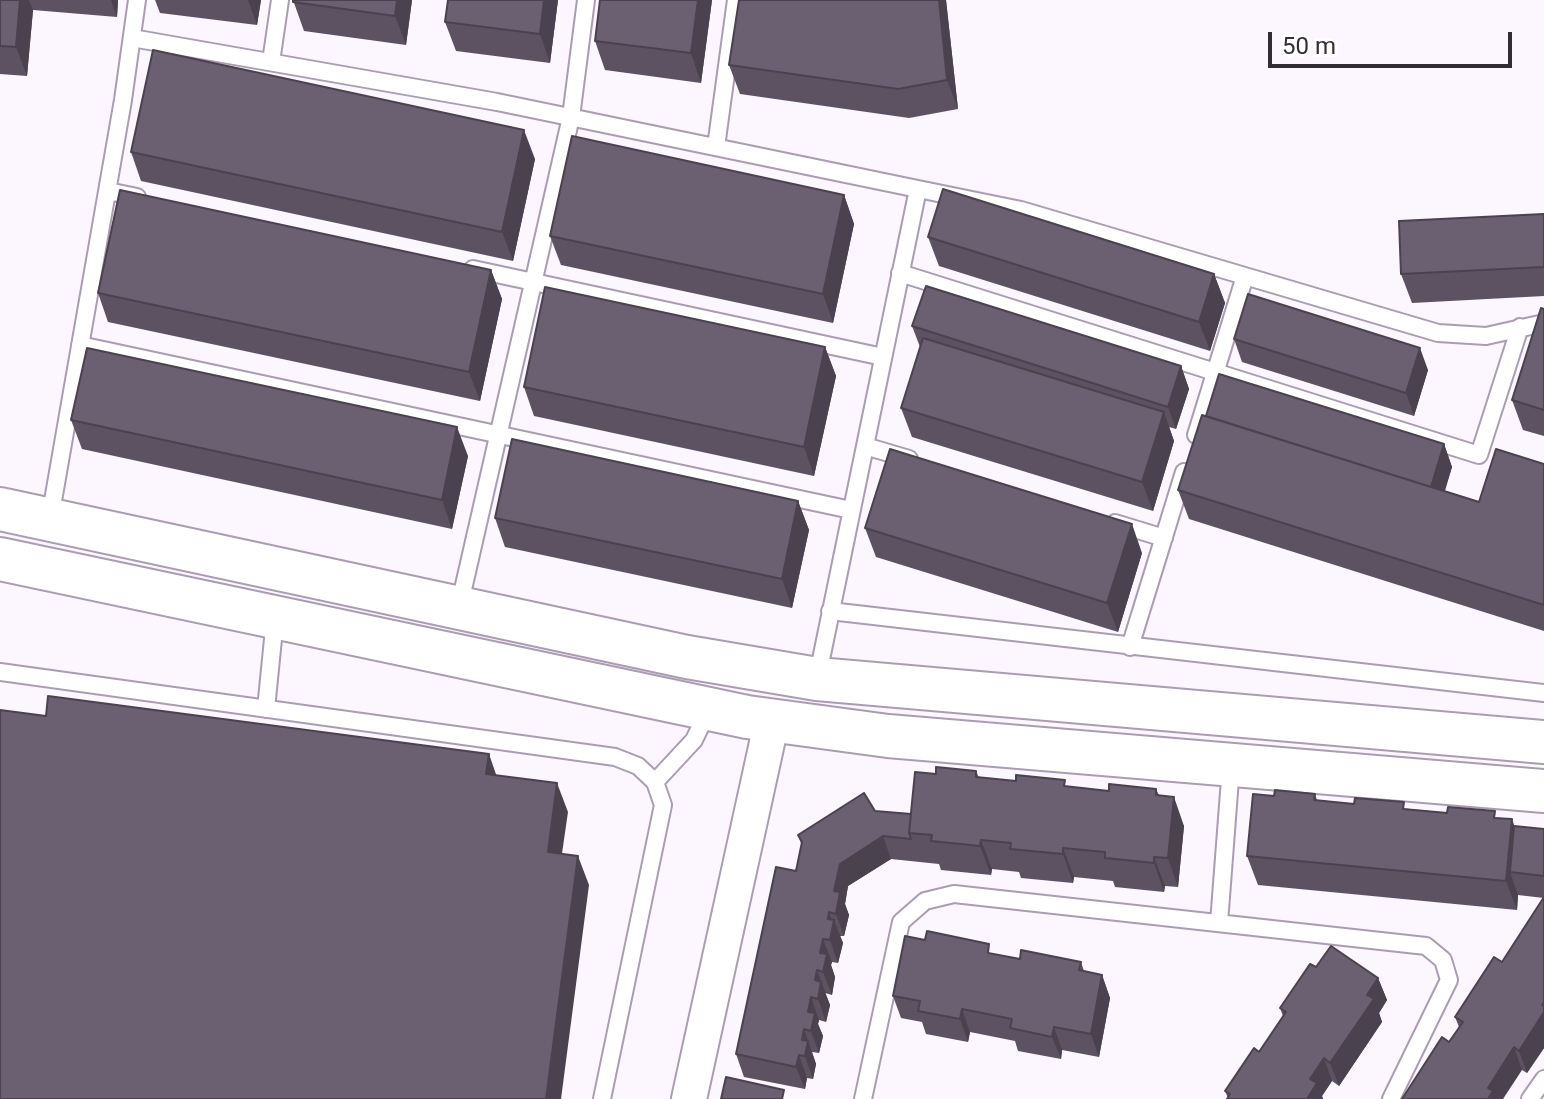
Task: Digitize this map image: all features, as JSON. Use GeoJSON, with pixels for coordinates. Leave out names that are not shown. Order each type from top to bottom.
{"type":"FeatureCollection","features":[{"type":"Feature","properties":{"kind":"street"},"geometry":{"type":"LineString","coordinates":[[0,509],[687,657],[817,679],[1544,742]]}},
{"type":"Feature","properties":{"kind":"street"},"geometry":{"type":"LineString","coordinates":[[0,559],[709,710],[772,720],[888,736],[1544,791]]}},
{"type":"Feature","properties":{"kind":"street"},"geometry":{"type":"LineString","coordinates":[[689,1099],[772,720]]}},
{"type":"Feature","properties":{"kind":"lane"},"geometry":{"type":"LineString","coordinates":[[50,520],[108,191],[137,0]]}},
{"type":"Feature","properties":{"kind":"lane"},"geometry":{"type":"LineString","coordinates":[[271,62],[280,0]]}},
{"type":"Feature","properties":{"kind":"lane"},"geometry":{"type":"LineString","coordinates":[[459,607],[571,117],[586,0]]}},
{"type":"Feature","properties":{"kind":"lane"},"geometry":{"type":"LineString","coordinates":[[716,147],[736,0]]}},
{"type":"Feature","properties":{"kind":"lane"},"geometry":{"type":"LineString","coordinates":[[132,38],[571,117],[1021,210],[1438,333],[1486,336],[1544,323]]}},
{"type":"Feature","properties":{"kind":"lane"},"geometry":{"type":"LineString","coordinates":[[817,679],[918,189]]}},
{"type":"Feature","properties":{"kind":"lane"},"geometry":{"type":"LineString","coordinates":[[108,191],[153,200]]}},
{"type":"Feature","properties":{"kind":"lane"},"geometry":{"type":"LineString","coordinates":[[457,266],[883,357]]}},
{"type":"Feature","properties":{"kind":"lane"},"geometry":{"type":"LineString","coordinates":[[900,273],[1479,455],[1520,327]]}},
{"type":"Feature","properties":{"kind":"lane"},"geometry":{"type":"LineString","coordinates":[[1130,647],[1245,276]]}},
{"type":"Feature","properties":{"kind":"lane"},"geometry":{"type":"LineString","coordinates":[[80,345],[851,510]]}},
{"type":"Feature","properties":{"kind":"lane"},"geometry":{"type":"LineString","coordinates":[[865,446],[924,464]]}},
{"type":"Feature","properties":{"kind":"lane"},"geometry":{"type":"LineString","coordinates":[[1104,519],[1164,538]]}},
{"type":"Feature","properties":{"kind":"lane"},"geometry":{"type":"LineString","coordinates":[[830,611],[1544,693]]}},
{"type":"Feature","properties":{"kind":"lane"},"geometry":{"type":"LineString","coordinates":[[266,709],[275,618]]}},
{"type":"Feature","properties":{"kind":"lane"},"geometry":{"type":"LineString","coordinates":[[0,672],[615,757],[638,766],[655,782],[663,805],[602,1099]]}},
{"type":"Feature","properties":{"kind":"lane"},"geometry":{"type":"LineString","coordinates":[[655,782],[694,740],[709,710]]}},
{"type":"Feature","properties":{"kind":"lane"},"geometry":{"type":"LineString","coordinates":[[1219,923],[1232,765]]}},
{"type":"Feature","properties":{"kind":"lane"},"geometry":{"type":"LineString","coordinates":[[863,1099],[901,922],[925,901],[954,894],[1426,946],[1443,960],[1449,980],[1391,1099]]}},
{"type":"Feature","properties":{"kind":"lane"},"geometry":{"type":"LineString","coordinates":[[1530,1099],[1544,1079]]}},
{"type":"Feature","properties":{"kind":"building"},"geometry":{"type":"Polygon","coordinates":[[[0,0],[20,0],[16,47],[0,46],[0,0]]]}},
{"type":"Feature","properties":{"kind":"building"},"geometry":{"type":"Polygon","coordinates":[[[293,0],[397,0],[395,16],[293,0]]]}},
{"type":"Feature","properties":{"kind":"building"},"geometry":{"type":"Polygon","coordinates":[[[448,0],[544,0],[540,34],[445,22],[448,0]]]}},
{"type":"Feature","properties":{"kind":"building"},"geometry":{"type":"Polygon","coordinates":[[[600,0],[698,0],[691,53],[595,41],[600,0]]]}},
{"type":"Feature","properties":{"kind":"building"},"geometry":{"type":"Polygon","coordinates":[[[739,0],[939,0],[947,80],[898,89],[729,65],[739,0]]]}},
{"type":"Feature","properties":{"kind":"building"},"geometry":{"type":"Polygon","coordinates":[[[153,50],[524,130],[502,232],[131,152],[153,50]]]}},
{"type":"Feature","properties":{"kind":"building"},"geometry":{"type":"Polygon","coordinates":[[[572,136],[844,195],[823,294],[550,236],[572,136]]]}},
{"type":"Feature","properties":{"kind":"building"},"geometry":{"type":"Polygon","coordinates":[[[943,189],[1214,274],[1199,322],[928,237],[943,189]]]}},
{"type":"Feature","properties":{"kind":"building"},"geometry":{"type":"Polygon","coordinates":[[[120,190],[491,270],[469,372],[98,293],[120,190]]]}},
{"type":"Feature","properties":{"kind":"building"},"geometry":{"type":"Polygon","coordinates":[[[1544,214],[1544,267],[1401,274],[1399,221],[1544,214]]]}},
{"type":"Feature","properties":{"kind":"building"},"geometry":{"type":"Polygon","coordinates":[[[926,286],[1181,366],[1168,407],[912,326],[926,286]]]}},
{"type":"Feature","properties":{"kind":"building"},"geometry":{"type":"Polygon","coordinates":[[[545,287],[825,347],[804,447],[524,387],[545,287]]]}},
{"type":"Feature","properties":{"kind":"building"},"geometry":{"type":"Polygon","coordinates":[[[1248,294],[1420,348],[1406,393],[1234,339],[1248,294]]]}},
{"type":"Feature","properties":{"kind":"building"},"geometry":{"type":"Polygon","coordinates":[[[1541,308],[1544,309],[1544,410],[1512,400],[1541,308]]]}},
{"type":"Feature","properties":{"kind":"building"},"geometry":{"type":"Polygon","coordinates":[[[923,338],[1164,412],[1142,482],[901,408],[923,338]]]}},
{"type":"Feature","properties":{"kind":"building"},"geometry":{"type":"Polygon","coordinates":[[[87,348],[457,427],[442,500],[71,420],[87,348]]]}},
{"type":"Feature","properties":{"kind":"building"},"geometry":{"type":"Polygon","coordinates":[[[1219,374],[1444,444],[1431,487],[1206,416],[1219,374]]]}},
{"type":"Feature","properties":{"kind":"building"},"geometry":{"type":"Polygon","coordinates":[[[1202,415],[1479,502],[1496,449],[1544,464],[1544,605],[1178,490],[1202,415]]]}},
{"type":"Feature","properties":{"kind":"building"},"geometry":{"type":"Polygon","coordinates":[[[512,439],[798,501],[782,579],[495,518],[512,439]]]}},
{"type":"Feature","properties":{"kind":"building"},"geometry":{"type":"Polygon","coordinates":[[[890,449],[1132,524],[1107,603],[865,528],[890,449]]]}},
{"type":"Feature","properties":{"kind":"building"},"geometry":{"type":"Polygon","coordinates":[[[48,696],[489,754],[486,774],[557,783],[548,852],[578,856],[546,1099],[0,1099],[0,710],[46,716],[48,696]]]}},
{"type":"Feature","properties":{"kind":"building"},"geometry":{"type":"Polygon","coordinates":[[[936,767],[976,771],[976,777],[1016,781],[1016,775],[1065,780],[1064,786],[1109,791],[1109,784],[1156,789],[1156,795],[1174,797],[1168,858],[1154,857],[1154,863],[1105,858],[1105,852],[1063,848],[1063,854],[1010,849],[1011,843],[981,840],[980,846],[931,841],[932,835],[909,833],[915,772],[936,774],[936,767]]]}},
{"type":"Feature","properties":{"kind":"building"},"geometry":{"type":"Polygon","coordinates":[[[1275,790],[1315,794],[1314,800],[1354,804],[1355,798],[1404,802],[1403,809],[1447,813],[1448,807],[1495,811],[1494,818],[1512,819],[1506,881],[1247,856],[1253,794],[1274,796],[1275,790]]]}},
{"type":"Feature","properties":{"kind":"building"},"geometry":{"type":"Polygon","coordinates":[[[864,793],[875,811],[911,814],[911,839],[883,836],[840,864],[834,891],[840,892],[836,914],[829,912],[828,919],[834,920],[830,940],[823,939],[820,953],[827,954],[823,972],[817,970],[815,980],[821,982],[818,999],[811,997],[808,1012],[815,1013],[811,1031],[804,1029],[802,1040],[808,1041],[805,1056],[799,1055],[796,1067],[736,1054],[776,867],[796,871],[802,842],[798,835],[864,793]]]}},
{"type":"Feature","properties":{"kind":"building"},"geometry":{"type":"Polygon","coordinates":[[[1514,826],[1544,829],[1544,876],[1510,872],[1514,826]]]}},
{"type":"Feature","properties":{"kind":"building"},"geometry":{"type":"Polygon","coordinates":[[[1544,897],[1544,1012],[1519,1051],[1514,1047],[1488,1088],[1493,1091],[1488,1099],[1402,1099],[1442,1037],[1449,1042],[1463,1022],[1455,1017],[1494,957],[1502,962],[1544,897]]]}},
{"type":"Feature","properties":{"kind":"building"},"geometry":{"type":"Polygon","coordinates":[[[927,931],[989,944],[988,953],[1020,959],[1021,950],[1081,962],[1079,970],[1102,975],[1091,1034],[1054,1027],[1052,1037],[1010,1028],[1012,1019],[962,1009],[960,1019],[918,1011],[920,1001],[893,996],[905,936],[925,940],[927,931]]]}},
{"type":"Feature","properties":{"kind":"building"},"geometry":{"type":"Polygon","coordinates":[[[1331,946],[1378,978],[1367,995],[1374,999],[1330,1063],[1324,1058],[1310,1079],[1317,1083],[1307,1099],[1227,1099],[1230,1094],[1225,1091],[1254,1048],[1259,1052],[1286,1012],[1280,1008],[1310,964],[1316,967],[1331,946]]]}},
{"type":"Feature","properties":{"kind":"building"},"geometry":{"type":"Polygon","coordinates":[[[726,1077],[784,1090],[782,1099],[721,1099],[726,1077]]]}}]}
